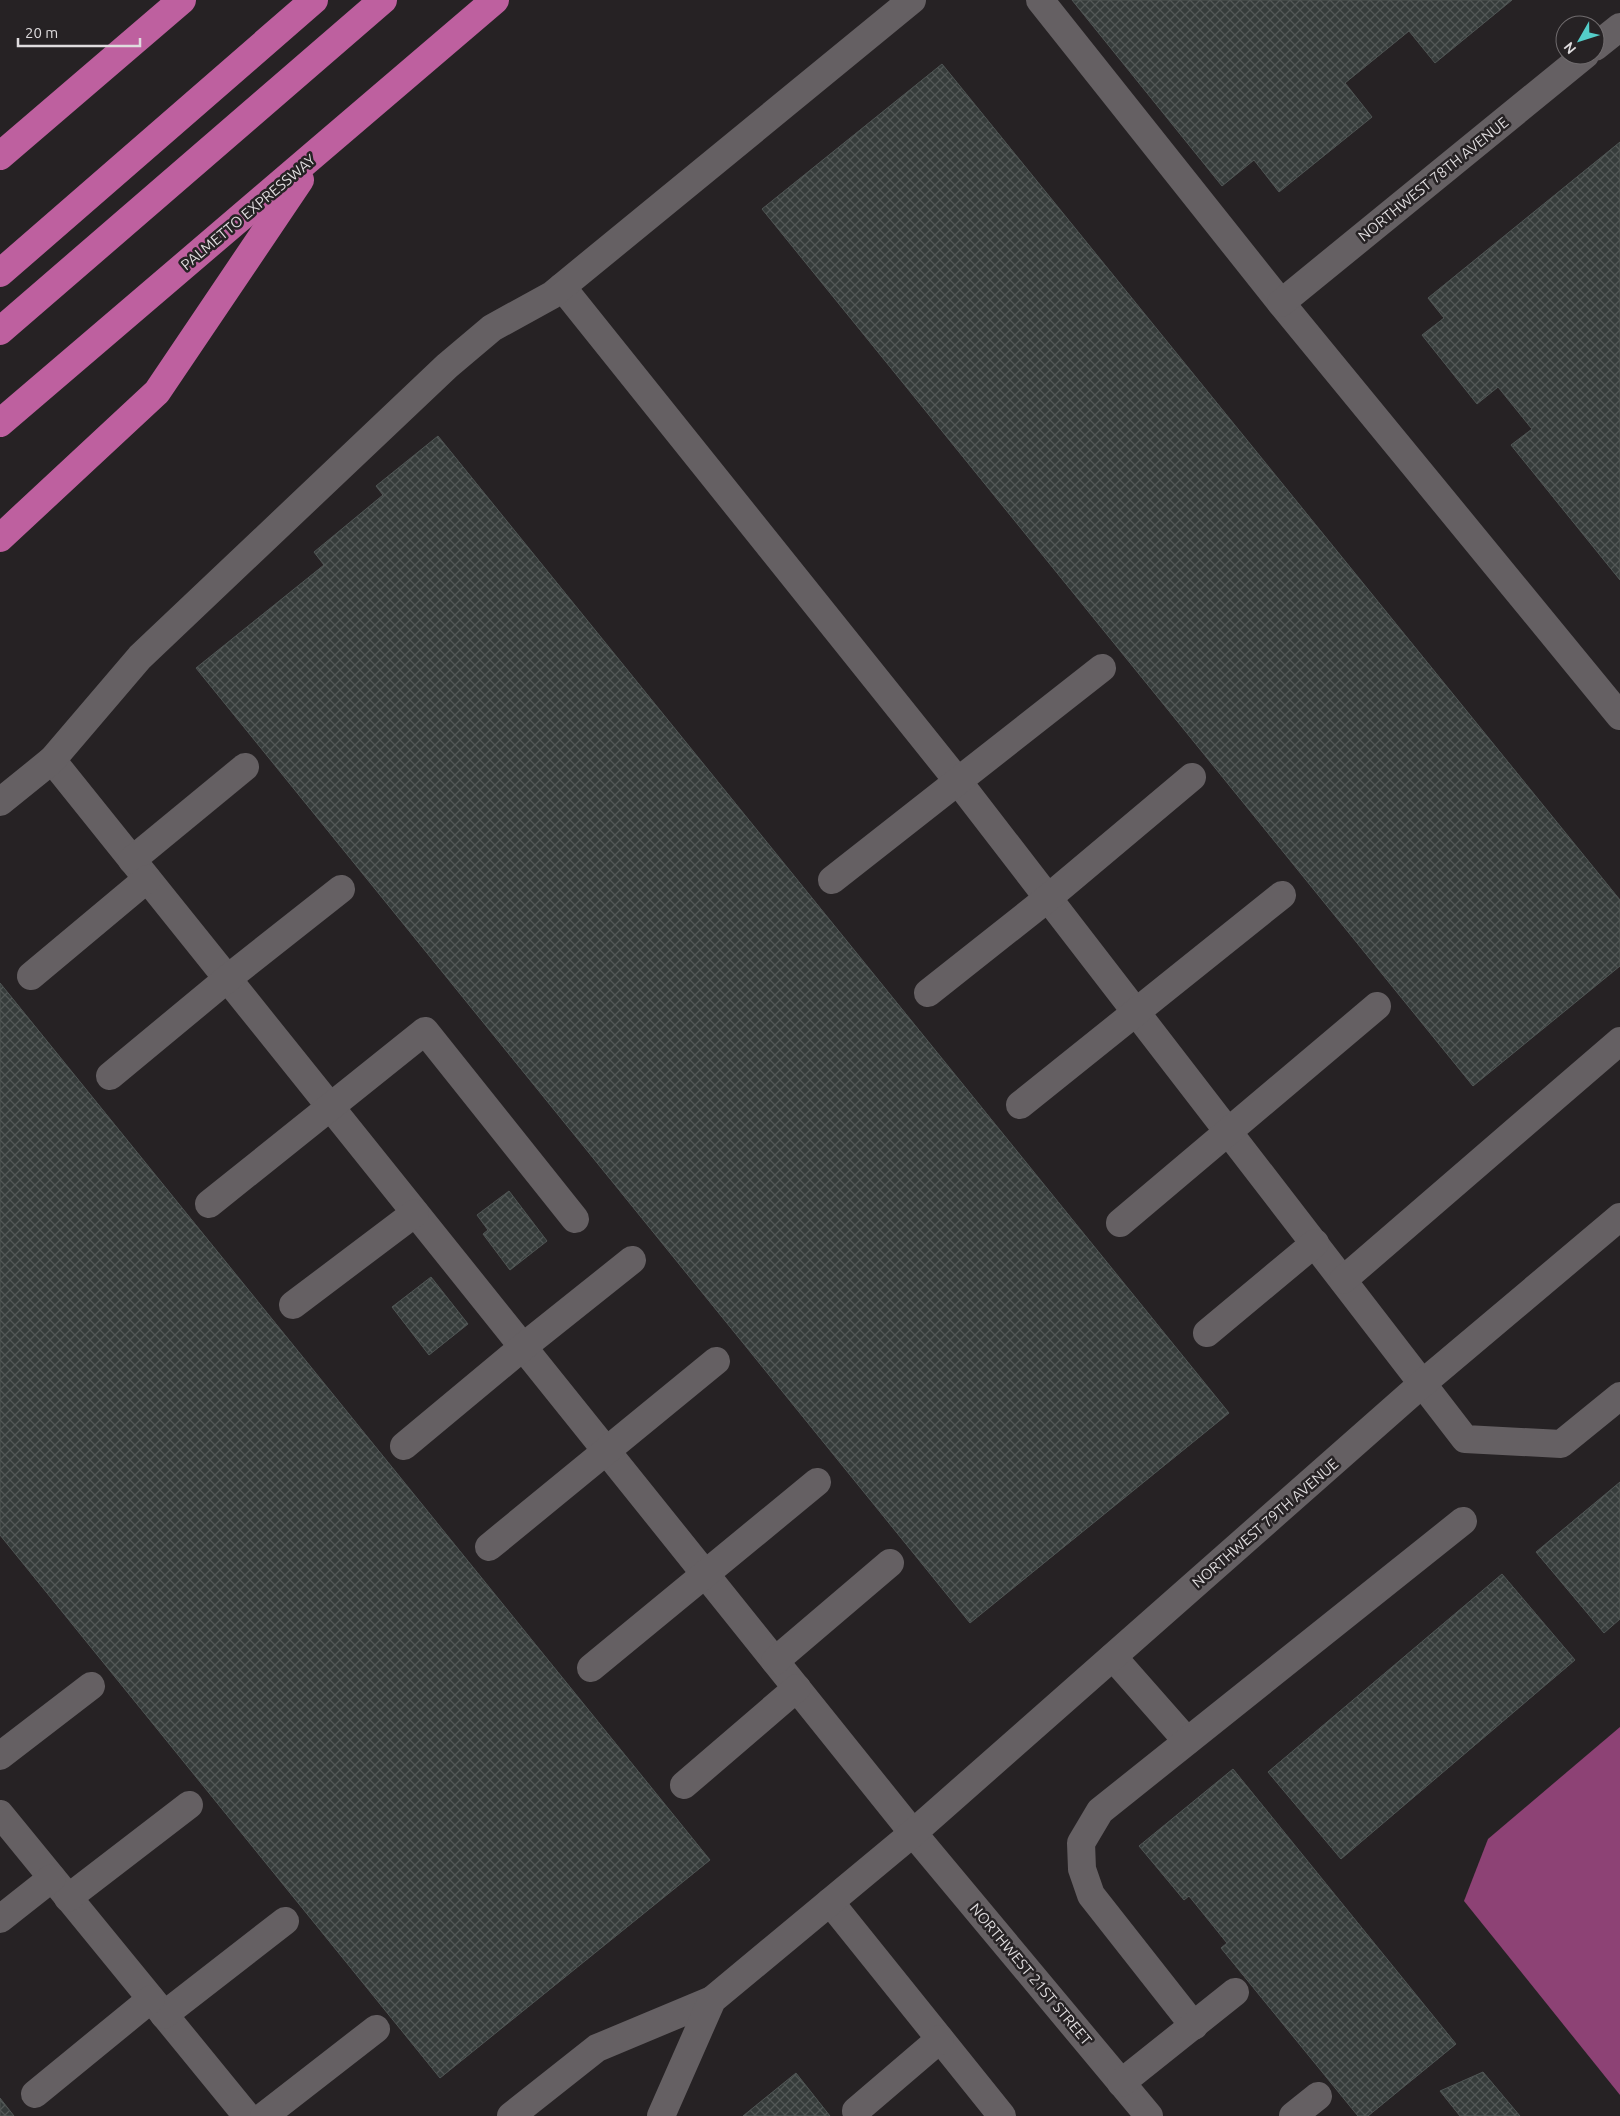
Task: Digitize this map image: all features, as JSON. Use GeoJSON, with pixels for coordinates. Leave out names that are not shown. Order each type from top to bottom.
{"type":"FeatureCollection","features":[{"type":"Feature","properties":{"kind":"highway"},"geometry":{"type":"LineString","coordinates":[[0,156],[182,0]]}},
{"type":"Feature","properties":{"kind":"highway"},"geometry":{"type":"LineString","coordinates":[[0,273],[314,0]]}},
{"type":"Feature","properties":{"kind":"highway"},"geometry":{"type":"LineString","coordinates":[[0,331],[382,0]]}},
{"type":"Feature","properties":{"kind":"highway","name":"PALMETTO EXPRESSWAY"},"geometry":{"type":"LineString","coordinates":[[0,423],[495,0]]}},
{"type":"Feature","properties":{"kind":"highway"},"geometry":{"type":"LineString","coordinates":[[0,538],[157,392],[319,152]]}},
{"type":"Feature","properties":{"kind":"street"},"geometry":{"type":"LineString","coordinates":[[0,802],[52,760],[140,657],[441,372],[492,328],[552,295],[912,0]]}},
{"type":"Feature","properties":{"kind":"street"},"geometry":{"type":"LineString","coordinates":[[1040,0],[1280,303],[1620,716]]}},
{"type":"Feature","properties":{"kind":"street"},"geometry":{"type":"LineString","coordinates":[[1605,39],[1620,27]]}},
{"type":"Feature","properties":{"kind":"street","name":"NORTHWEST 78TH AVENUE"},"geometry":{"type":"LineString","coordinates":[[1280,303],[1573,65]]}},
{"type":"Feature","properties":{"kind":"street"},"geometry":{"type":"LineString","coordinates":[[562,287],[957,780],[1465,1439],[1562,1444],[1620,1396]]}},
{"type":"Feature","properties":{"kind":"street"},"geometry":{"type":"LineString","coordinates":[[832,880],[1102,668]]}},
{"type":"Feature","properties":{"kind":"street","name":"NORTHWEST 21ST STREET"},"geometry":{"type":"LineString","coordinates":[[52,760],[913,1833],[1149,2116]]}},
{"type":"Feature","properties":{"kind":"street"},"geometry":{"type":"LineString","coordinates":[[30,976],[245,767]]}},
{"type":"Feature","properties":{"kind":"street"},"geometry":{"type":"LineString","coordinates":[[928,993],[1048,898],[1192,777]]}},
{"type":"Feature","properties":{"kind":"street"},"geometry":{"type":"LineString","coordinates":[[110,1076],[227,979],[342,889]]}},
{"type":"Feature","properties":{"kind":"street"},"geometry":{"type":"LineString","coordinates":[[1020,1105],[1282,896]]}},
{"type":"Feature","properties":{"kind":"street"},"geometry":{"type":"LineString","coordinates":[[1120,1223],[1377,1006]]}},
{"type":"Feature","properties":{"kind":"street"},"geometry":{"type":"LineString","coordinates":[[208,1204],[425,1031],[575,1219]]}},
{"type":"Feature","properties":{"kind":"street"},"geometry":{"type":"LineString","coordinates":[[1343,1280],[1620,1041]]}},
{"type":"Feature","properties":{"kind":"street"},"geometry":{"type":"LineString","coordinates":[[292,1305],[415,1213]]}},
{"type":"Feature","properties":{"kind":"street","name":"NORTHWEST 79TH AVENUE"},"geometry":{"type":"LineString","coordinates":[[712,2000],[913,1833],[1423,1384],[1616,1228]]}},
{"type":"Feature","properties":{"kind":"street"},"geometry":{"type":"LineString","coordinates":[[1208,1333],[1315,1243]]}},
{"type":"Feature","properties":{"kind":"street"},"geometry":{"type":"LineString","coordinates":[[404,1446],[522,1347],[632,1260]]}},
{"type":"Feature","properties":{"kind":"street"},"geometry":{"type":"LineString","coordinates":[[489,1548],[716,1361]]}},
{"type":"Feature","properties":{"kind":"street"},"geometry":{"type":"LineString","coordinates":[[591,1668],[816,1482]]}},
{"type":"Feature","properties":{"kind":"street"},"geometry":{"type":"LineString","coordinates":[[1194,2026],[1091,1895],[1082,1869],[1081,1842],[1100,1811],[1463,1521]]}},
{"type":"Feature","properties":{"kind":"street"},"geometry":{"type":"LineString","coordinates":[[775,1661],[890,1563]]}},
{"type":"Feature","properties":{"kind":"street"},"geometry":{"type":"LineString","coordinates":[[1113,1657],[1187,1741]]}},
{"type":"Feature","properties":{"kind":"street"},"geometry":{"type":"LineString","coordinates":[[0,1756],[91,1686]]}},
{"type":"Feature","properties":{"kind":"street"},"geometry":{"type":"LineString","coordinates":[[684,1785],[797,1688]]}},
{"type":"Feature","properties":{"kind":"street"},"geometry":{"type":"LineString","coordinates":[[0,1919],[60,1888],[189,1805]]}},
{"type":"Feature","properties":{"kind":"street"},"geometry":{"type":"LineString","coordinates":[[0,1814],[247,2114],[376,2029]]}},
{"type":"Feature","properties":{"kind":"street"},"geometry":{"type":"LineString","coordinates":[[830,1902],[1002,2116]]}},
{"type":"Feature","properties":{"kind":"street"},"geometry":{"type":"LineString","coordinates":[[35,2094],[158,2007],[285,1922]]}},
{"type":"Feature","properties":{"kind":"street"},"geometry":{"type":"LineString","coordinates":[[1121,2083],[1235,1992]]}},
{"type":"Feature","properties":{"kind":"street"},"geometry":{"type":"LineString","coordinates":[[511,2116],[597,2048],[712,2000]]}},
{"type":"Feature","properties":{"kind":"street"},"geometry":{"type":"LineString","coordinates":[[661,2116],[712,2000]]}},
{"type":"Feature","properties":{"kind":"street"},"geometry":{"type":"LineString","coordinates":[[856,2111],[940,2039]]}},
{"type":"Feature","properties":{"kind":"street"},"geometry":{"type":"LineString","coordinates":[[1293,2116],[1318,2096]]}},
{"type":"Feature","properties":{"kind":"shaded area"},"geometry":{"type":"Polygon","coordinates":[[[1620,1727],[1620,2095],[1464,1901],[1488,1839],[1620,1727]]]}},
{"type":"Feature","properties":{"kind":"building"},"geometry":{"type":"Polygon","coordinates":[[[1072,0],[1512,0],[1435,63],[1409,31],[1345,83],[1372,117],[1279,192],[1254,160],[1222,186],[1072,0]]]}},
{"type":"Feature","properties":{"kind":"building"},"geometry":{"type":"Polygon","coordinates":[[[942,64],[1620,900],[1620,966],[1473,1086],[762,209],[942,64]]]}},
{"type":"Feature","properties":{"kind":"building"},"geometry":{"type":"Polygon","coordinates":[[[1620,142],[1620,580],[1511,445],[1532,429],[1498,387],[1477,404],[1422,335],[1444,318],[1428,298],[1620,142]]]}},
{"type":"Feature","properties":{"kind":"building"},"geometry":{"type":"Polygon","coordinates":[[[438,436],[1229,1413],[970,1623],[196,668],[324,565],[314,552],[383,495],[376,486],[438,436]]]}},
{"type":"Feature","properties":{"kind":"building"},"geometry":{"type":"Polygon","coordinates":[[[0,983],[710,1860],[440,2078],[0,1535],[0,983]]]}},
{"type":"Feature","properties":{"kind":"building"},"geometry":{"type":"Polygon","coordinates":[[[509,1191],[547,1241],[510,1270],[483,1234],[488,1230],[477,1215],[509,1191]]]}},
{"type":"Feature","properties":{"kind":"building"},"geometry":{"type":"Polygon","coordinates":[[[431,1277],[468,1324],[429,1355],[392,1307],[431,1277]]]}},
{"type":"Feature","properties":{"kind":"building"},"geometry":{"type":"Polygon","coordinates":[[[1620,1482],[1620,1619],[1604,1633],[1536,1552],[1620,1482]]]}},
{"type":"Feature","properties":{"kind":"building"},"geometry":{"type":"Polygon","coordinates":[[[1502,1574],[1575,1660],[1341,1859],[1268,1772],[1502,1574]]]}},
{"type":"Feature","properties":{"kind":"building"},"geometry":{"type":"Polygon","coordinates":[[[1233,1769],[1456,2044],[1368,2116],[1358,2116],[1221,1948],[1227,1943],[1189,1896],[1184,1900],[1139,1846],[1233,1769]]]}},
{"type":"Feature","properties":{"kind":"building"},"geometry":{"type":"Polygon","coordinates":[[[1483,2072],[1520,2116],[1460,2116],[1440,2091],[1483,2072]]]}},
{"type":"Feature","properties":{"kind":"building"},"geometry":{"type":"Polygon","coordinates":[[[796,2073],[830,2116],[743,2116],[796,2073]]]}},
{"type":"Feature","properties":{"kind":"building"},"geometry":{"type":"Polygon","coordinates":[[[0,2098],[14,2116],[0,2116],[0,2098]]]}}]}
